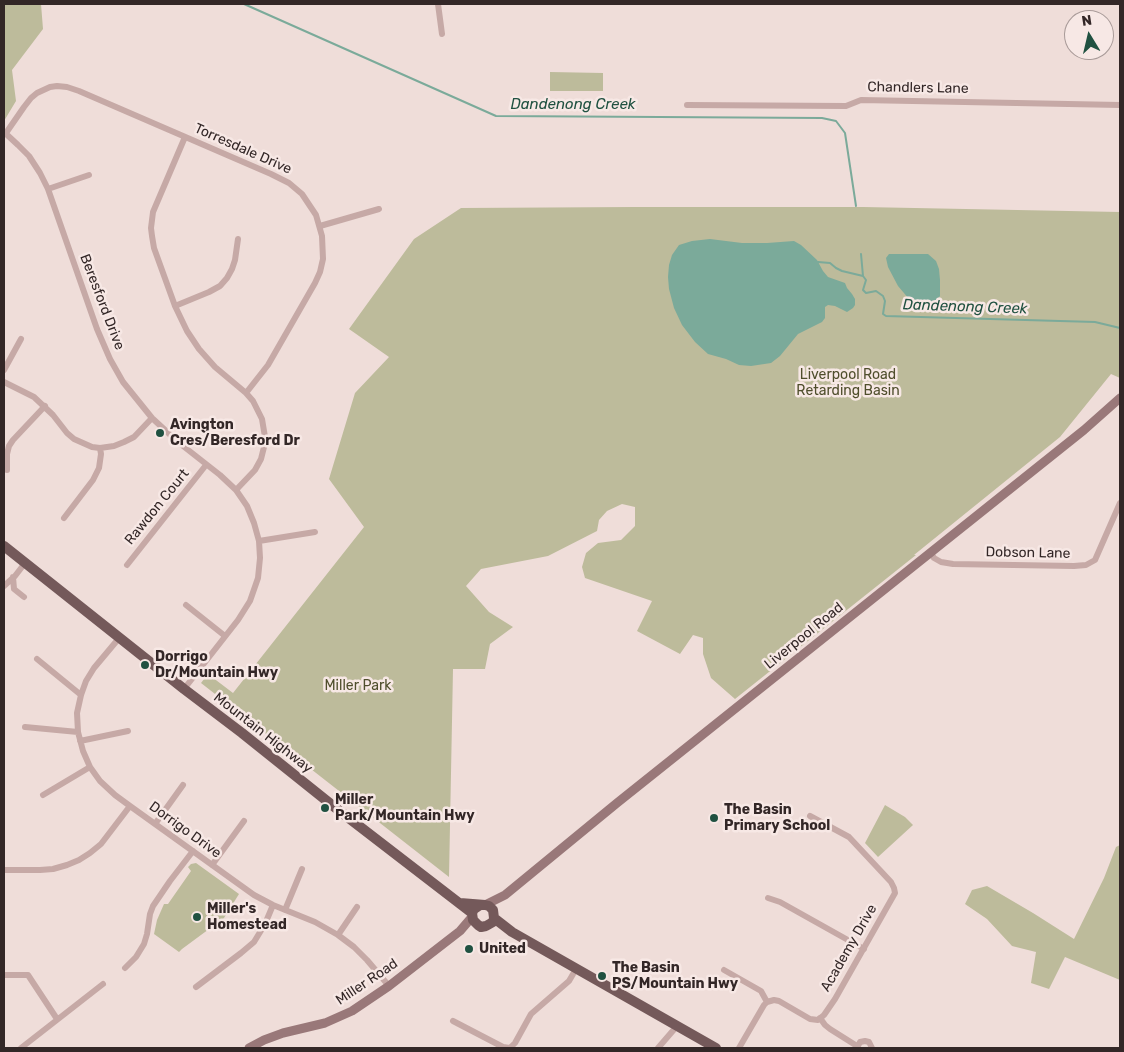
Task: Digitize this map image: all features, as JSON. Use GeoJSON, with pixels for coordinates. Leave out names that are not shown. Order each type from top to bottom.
{"type":"FeatureCollection","features":[{"type":"Feature","properties":{"kind":"main road","name":"Liverpool Road"},"geometry":{"type":"LineString","coordinates":[[483,905],[505,895],[617,803],[1084,430],[1120,398]]}},
{"type":"Feature","properties":{"kind":"main road","name":"Mountain Highway"},"geometry":{"type":"LineString","coordinates":[[4,546],[459,903],[474,918]]}},
{"type":"Feature","properties":{"kind":"main road","name":"Liverpool Road"},"geometry":{"type":"LineString","coordinates":[[493,919],[505,895]]}},
{"type":"Feature","properties":{"kind":"main road"},"geometry":{"type":"LineString","coordinates":[[459,903],[489,906],[493,910],[493,919]]}},
{"type":"Feature","properties":{"kind":"main road"},"geometry":{"type":"LineString","coordinates":[[483,905],[474,909],[474,918],[481,927],[493,919]]}},
{"type":"Feature","properties":{"kind":"main road","name":"Miller Road"},"geometry":{"type":"LineString","coordinates":[[249,1048],[264,1040],[325,1023],[352,1011],[388,986],[474,918]]}},
{"type":"Feature","properties":{"kind":"main road"},"geometry":{"type":"LineString","coordinates":[[493,919],[512,932],[716,1048]]}},
{"type":"Feature","properties":{"kind":"street"},"geometry":{"type":"LineString","coordinates":[[438,4],[442,34]]}},
{"type":"Feature","properties":{"kind":"street","name":"Torresdale Drive"},"geometry":{"type":"LineString","coordinates":[[5,133],[31,98],[37,93],[57,86],[68,87],[272,174],[298,190],[316,215],[320,226],[323,246],[318,277],[268,365],[246,392]]}},
{"type":"Feature","properties":{"kind":"street","name":"Chandlers Lane"},"geometry":{"type":"LineString","coordinates":[[687,105],[846,106],[861,100],[1120,105]]}},
{"type":"Feature","properties":{"kind":"street","name":"Beresford Drive"},"geometry":{"type":"LineString","coordinates":[[5,133],[29,156],[48,189],[97,329],[110,359],[123,382],[152,418],[236,490],[247,506],[254,523],[259,541],[260,558],[258,578],[250,602],[184,689]]}},
{"type":"Feature","properties":{"kind":"street"},"geometry":{"type":"LineString","coordinates":[[185,137],[153,212],[151,228],[154,248],[175,306],[187,330],[199,349],[215,367],[246,392],[262,419],[265,437],[261,459],[255,470],[236,490]]}},
{"type":"Feature","properties":{"kind":"street"},"geometry":{"type":"LineString","coordinates":[[48,189],[89,175]]}},
{"type":"Feature","properties":{"kind":"street"},"geometry":{"type":"LineString","coordinates":[[320,226],[379,208]]}},
{"type":"Feature","properties":{"kind":"street"},"geometry":{"type":"LineString","coordinates":[[175,306],[208,292],[224,282],[235,260],[238,239]]}},
{"type":"Feature","properties":{"kind":"street"},"geometry":{"type":"LineString","coordinates":[[4,370],[21,339]]}},
{"type":"Feature","properties":{"kind":"street"},"geometry":{"type":"LineString","coordinates":[[4,382],[45,406],[67,433],[74,439],[92,447],[114,446],[134,437],[152,418]]}},
{"type":"Feature","properties":{"kind":"street"},"geometry":{"type":"LineString","coordinates":[[7,470],[9,446],[45,406]]}},
{"type":"Feature","properties":{"kind":"street"},"geometry":{"type":"LineString","coordinates":[[64,518],[93,480],[99,468],[100,448]]}},
{"type":"Feature","properties":{"kind":"street","name":"Rawdon Court"},"geometry":{"type":"LineString","coordinates":[[127,565],[206,464]]}},
{"type":"Feature","properties":{"kind":"street","name":"Dobson Lane"},"geometry":{"type":"LineString","coordinates":[[930,552],[934,558],[941,562],[953,564],[1086,565],[1095,560],[1120,502]]}},
{"type":"Feature","properties":{"kind":"street"},"geometry":{"type":"LineString","coordinates":[[259,541],[315,532]]}},
{"type":"Feature","properties":{"kind":"street"},"geometry":{"type":"LineString","coordinates":[[4,586],[25,563]]}},
{"type":"Feature","properties":{"kind":"street"},"geometry":{"type":"LineString","coordinates":[[13,577],[14,589],[24,598]]}},
{"type":"Feature","properties":{"kind":"street"},"geometry":{"type":"LineString","coordinates":[[186,606],[225,636]]}},
{"type":"Feature","properties":{"kind":"street","name":"Dorrigo Drive"},"geometry":{"type":"LineString","coordinates":[[120,637],[94,668],[86,681],[81,695],[77,713],[78,732],[90,768],[100,781],[130,806],[254,895],[315,922],[354,947],[368,960],[388,986]]}},
{"type":"Feature","properties":{"kind":"street"},"geometry":{"type":"LineString","coordinates":[[37,659],[81,695]]}},
{"type":"Feature","properties":{"kind":"street"},"geometry":{"type":"LineString","coordinates":[[25,728],[78,732]]}},
{"type":"Feature","properties":{"kind":"street"},"geometry":{"type":"LineString","coordinates":[[80,741],[128,730]]}},
{"type":"Feature","properties":{"kind":"street"},"geometry":{"type":"LineString","coordinates":[[43,795],[90,768]]}},
{"type":"Feature","properties":{"kind":"street"},"geometry":{"type":"LineString","coordinates":[[155,824],[183,785]]}},
{"type":"Feature","properties":{"kind":"street"},"geometry":{"type":"LineString","coordinates":[[4,870],[53,869],[79,860],[101,844],[130,806]]}},
{"type":"Feature","properties":{"kind":"street","name":"Academy Drive"},"geometry":{"type":"LineString","coordinates":[[810,816],[848,837],[885,876],[894,888],[895,893],[835,999],[827,1012],[820,1018]]}},
{"type":"Feature","properties":{"kind":"street"},"geometry":{"type":"LineString","coordinates":[[212,865],[244,821]]}},
{"type":"Feature","properties":{"kind":"street"},"geometry":{"type":"LineString","coordinates":[[125,968],[136,957],[144,944],[150,914],[154,906],[193,851]]}},
{"type":"Feature","properties":{"kind":"street"},"geometry":{"type":"LineString","coordinates":[[285,910],[302,869]]}},
{"type":"Feature","properties":{"kind":"street"},"geometry":{"type":"LineString","coordinates":[[768,898],[780,902],[864,949]]}},
{"type":"Feature","properties":{"kind":"street"},"geometry":{"type":"LineString","coordinates":[[196,987],[254,942],[265,924],[273,905]]}},
{"type":"Feature","properties":{"kind":"street"},"geometry":{"type":"LineString","coordinates":[[338,936],[357,907]]}},
{"type":"Feature","properties":{"kind":"street"},"geometry":{"type":"LineString","coordinates":[[453,1021],[503,1047],[510,1048],[531,1014],[569,981],[576,969]]}},
{"type":"Feature","properties":{"kind":"street"},"geometry":{"type":"LineString","coordinates":[[724,970],[761,991],[767,1002]]}},
{"type":"Feature","properties":{"kind":"street"},"geometry":{"type":"LineString","coordinates":[[4,975],[28,974],[57,1020]]}},
{"type":"Feature","properties":{"kind":"street"},"geometry":{"type":"LineString","coordinates":[[21,1048],[103,984]]}},
{"type":"Feature","properties":{"kind":"street"},"geometry":{"type":"LineString","coordinates":[[740,1048],[764,1005],[774,1000],[810,1019],[820,1018],[830,1029],[857,1047],[860,1042],[865,1041],[869,1042],[872,1048]]}},
{"type":"Feature","properties":{"kind":"street"},"geometry":{"type":"LineString","coordinates":[[658,1048],[677,1026]]}},
{"type":"Feature","properties":{"kind":"green space"},"geometry":{"type":"Polygon","coordinates":[[[4,4],[41,4],[43,29],[12,70],[16,101],[4,121],[4,4]]]}},
{"type":"Feature","properties":{"kind":"green space"},"geometry":{"type":"Polygon","coordinates":[[[550,72],[603,73],[603,91],[550,91],[550,72]]]}},
{"type":"Feature","properties":{"kind":"green space"},"geometry":{"type":"Polygon","coordinates":[[[863,207],[1120,212],[1120,378],[1111,374],[1060,437],[735,699],[711,678],[703,654],[703,638],[693,635],[680,654],[637,631],[652,601],[585,578],[582,567],[586,553],[598,543],[621,540],[635,526],[635,507],[622,504],[607,511],[599,520],[597,531],[548,556],[481,569],[466,586],[489,612],[513,627],[490,644],[485,669],[453,669],[449,877],[201,683],[208,674],[233,693],[364,527],[329,479],[355,393],[389,357],[349,329],[414,239],[461,208],[863,207]]]}},
{"type":"Feature","properties":{"kind":"green space"},"geometry":{"type":"Polygon","coordinates":[[[885,805],[905,817],[913,825],[878,857],[865,843],[885,805]]]}},
{"type":"Feature","properties":{"kind":"green space"},"geometry":{"type":"Polygon","coordinates":[[[1120,845],[1120,980],[1065,957],[1049,989],[1031,983],[1036,952],[1012,946],[987,919],[965,904],[972,890],[987,886],[1074,939],[1104,878],[1116,847],[1120,845]]]}},
{"type":"Feature","properties":{"kind":"green space"},"geometry":{"type":"Polygon","coordinates":[[[196,863],[239,894],[224,918],[179,952],[154,934],[157,920],[164,904],[168,904],[191,871],[188,867],[196,863]]]}},
{"type":"Feature","properties":{"kind":"shaded area"},"geometry":{"type":"Polygon","coordinates":[[[710,239],[742,243],[794,241],[817,260],[828,277],[845,283],[855,299],[855,305],[847,312],[835,306],[828,305],[825,307],[825,318],[822,322],[798,334],[780,356],[771,363],[751,366],[739,365],[708,354],[695,342],[682,325],[674,308],[668,277],[672,255],[679,245],[710,239]]]}},
{"type":"Feature","properties":{"kind":"shaded area"},"geometry":{"type":"Polygon","coordinates":[[[889,254],[928,254],[936,261],[939,269],[940,296],[934,303],[926,308],[915,306],[898,286],[888,267],[886,258],[889,254]]]}},
{"type":"Feature","properties":{"kind":"waterway","name":"Dandenong Creek"},"geometry":{"type":"LineString","coordinates":[[244,4],[496,116],[822,118],[836,121],[845,133],[856,206]]}},
{"type":"Feature","properties":{"kind":"waterway","name":"Dandenong Creek"},"geometry":{"type":"LineString","coordinates":[[861,254],[863,276],[866,280],[863,290],[866,293],[876,291],[883,296],[885,301],[883,314],[886,316],[1095,322],[1120,328]]}},
{"type":"Feature","properties":{"kind":"waterway"},"geometry":{"type":"LineString","coordinates":[[818,262],[830,263],[842,271],[863,276]]}},
{"type":"Feature","properties":{"kind":"place","name":"Avington Cres/Beresford Dr"},"geometry":{"type":"Point","coordinates":[160,433]}},
{"type":"Feature","properties":{"kind":"place","name":"Dorrigo Dr/Mountain Hwy"},"geometry":{"type":"Point","coordinates":[145,665]}},
{"type":"Feature","properties":{"kind":"place","name":"Miller Park/Mountain Hwy"},"geometry":{"type":"Point","coordinates":[325,808]}},
{"type":"Feature","properties":{"kind":"place","name":"The Basin Primary School"},"geometry":{"type":"Point","coordinates":[714,818]}},
{"type":"Feature","properties":{"kind":"place","name":"Miller's Homestead"},"geometry":{"type":"Point","coordinates":[197,917]}},
{"type":"Feature","properties":{"kind":"place","name":"United"},"geometry":{"type":"Point","coordinates":[469,949]}},
{"type":"Feature","properties":{"kind":"place","name":"The Basin PS/Mountain Hwy"},"geometry":{"type":"Point","coordinates":[602,976]}},
{"type":"Feature","properties":{"kind":"park label","name":"Liverpool Road Retarding Basin"},"geometry":{"type":"Point","coordinates":[848,384]}},
{"type":"Feature","properties":{"kind":"park label","name":"Miller Park"},"geometry":{"type":"Point","coordinates":[358,686]}}]}
